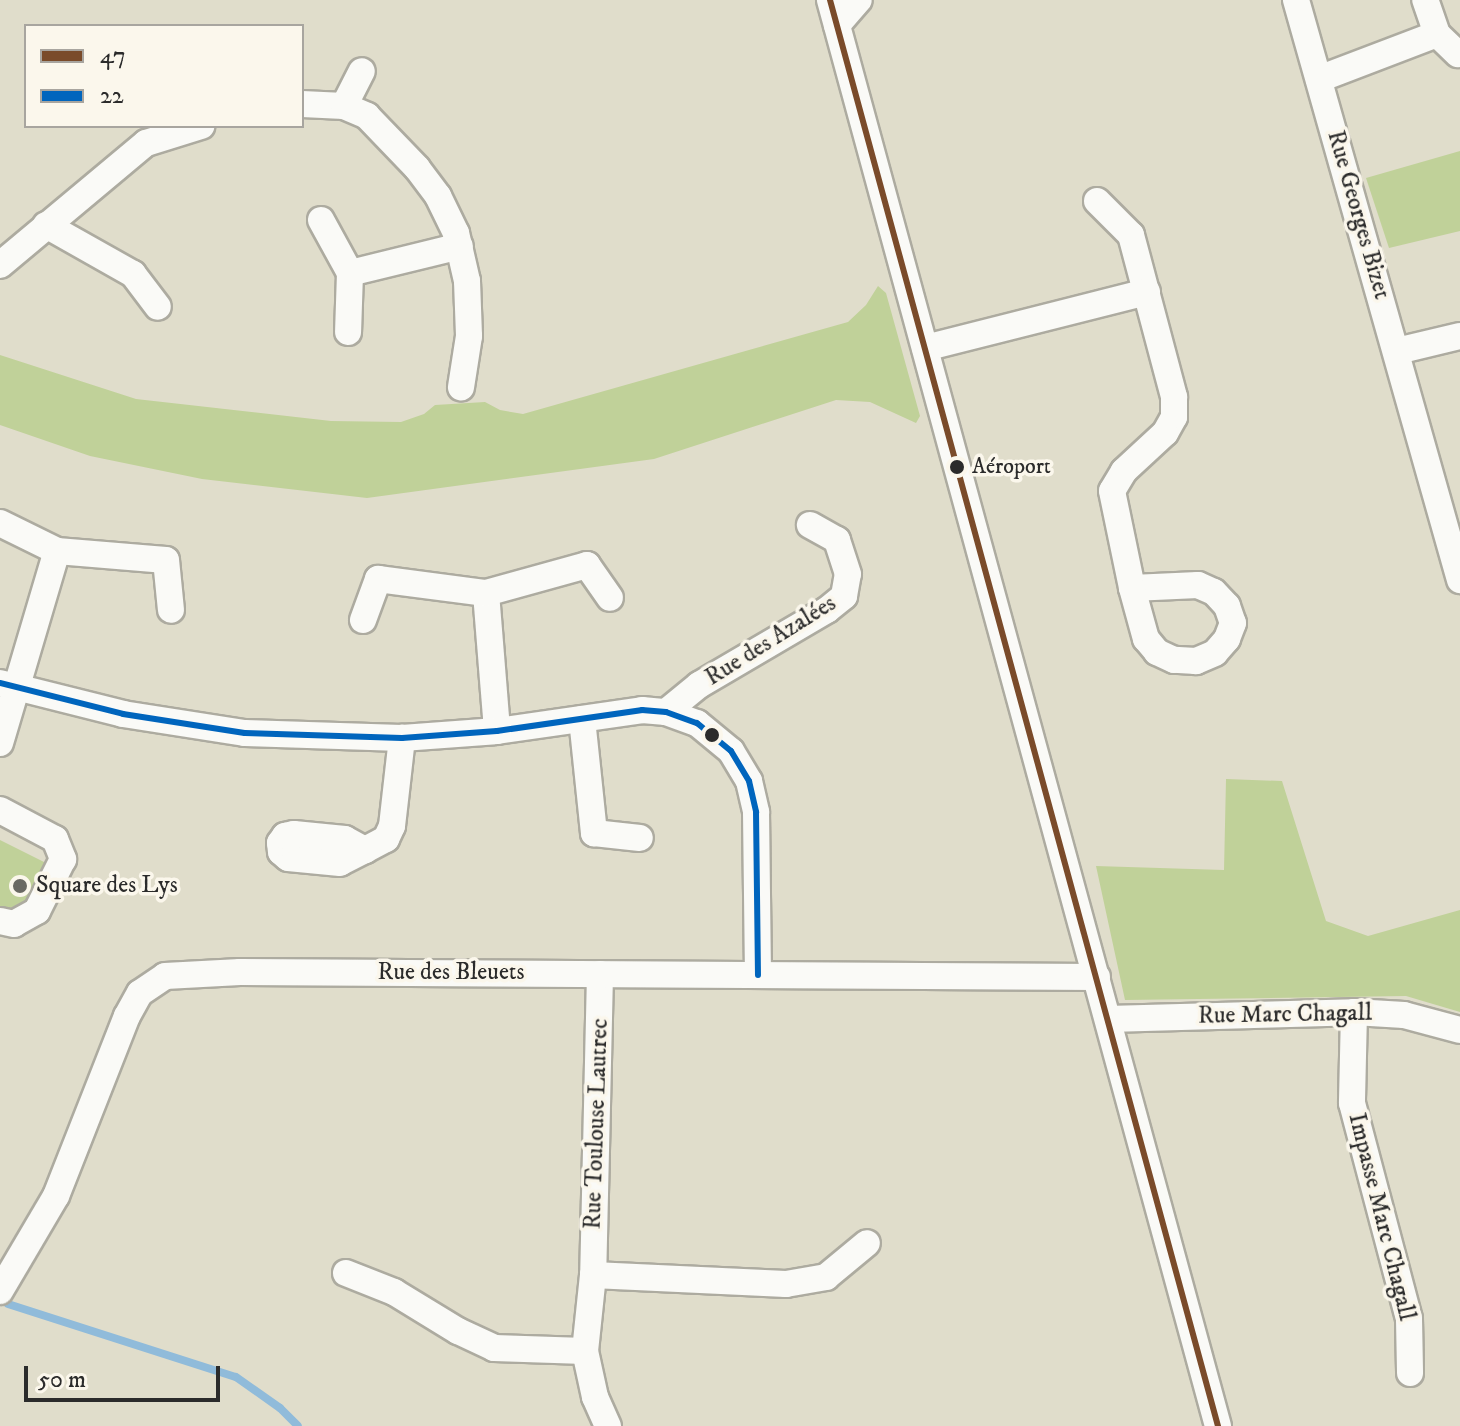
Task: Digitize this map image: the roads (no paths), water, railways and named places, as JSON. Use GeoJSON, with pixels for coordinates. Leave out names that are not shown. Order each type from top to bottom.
{"type":"FeatureCollection","features":[{"type":"Feature","properties":{"kind":"street"},"geometry":{"type":"LineString","coordinates":[[859,0],[834,13],[1218,1426]]}},
{"type":"Feature","properties":{"kind":"street","name":"Rue Georges Bizet"},"geometry":{"type":"LineString","coordinates":[[1296,0],[1460,580]]}},
{"type":"Feature","properties":{"kind":"street"},"geometry":{"type":"LineString","coordinates":[[1425,0],[1437,34],[1458,54]]}},
{"type":"Feature","properties":{"kind":"street"},"geometry":{"type":"LineString","coordinates":[[1319,79],[1437,34]]}},
{"type":"Feature","properties":{"kind":"street"},"geometry":{"type":"LineString","coordinates":[[344,106],[362,71]]}},
{"type":"Feature","properties":{"kind":"street"},"geometry":{"type":"LineString","coordinates":[[304,104],[344,106],[367,116],[417,168],[438,196],[460,246],[467,281],[469,336],[461,387]]}},
{"type":"Feature","properties":{"kind":"street"},"geometry":{"type":"LineString","coordinates":[[0,265],[146,143],[195,128]]}},
{"type":"Feature","properties":{"kind":"street"},"geometry":{"type":"LineString","coordinates":[[1097,201],[1131,235],[1174,397],[1174,417],[1165,433],[1117,479],[1112,491],[1132,588]]}},
{"type":"Feature","properties":{"kind":"street"},"geometry":{"type":"LineString","coordinates":[[321,220],[350,273],[348,332]]}},
{"type":"Feature","properties":{"kind":"street"},"geometry":{"type":"LineString","coordinates":[[46,225],[133,274],[158,307]]}},
{"type":"Feature","properties":{"kind":"street"},"geometry":{"type":"LineString","coordinates":[[350,273],[460,246]]}},
{"type":"Feature","properties":{"kind":"street"},"geometry":{"type":"LineString","coordinates":[[925,348],[1147,292]]}},
{"type":"Feature","properties":{"kind":"street"},"geometry":{"type":"LineString","coordinates":[[1397,351],[1460,336]]}},
{"type":"Feature","properties":{"kind":"street"},"geometry":{"type":"LineString","coordinates":[[0,523],[57,551],[166,560],[171,610]]}},
{"type":"Feature","properties":{"kind":"street","name":"Rue des Azalées"},"geometry":{"type":"LineString","coordinates":[[666,712],[699,685],[827,610],[844,596],[848,574],[837,540],[810,525]]}},
{"type":"Feature","properties":{"kind":"street"},"geometry":{"type":"LineString","coordinates":[[0,743],[8,685],[57,551]]}},
{"type":"Feature","properties":{"kind":"street"},"geometry":{"type":"LineString","coordinates":[[363,620],[378,579],[486,593],[587,565],[610,598]]}},
{"type":"Feature","properties":{"kind":"street"},"geometry":{"type":"LineString","coordinates":[[486,593],[497,731]]}},
{"type":"Feature","properties":{"kind":"street"},"geometry":{"type":"LineString","coordinates":[[8,685],[123,714],[245,733],[402,738],[497,731],[642,710],[666,712],[712,732],[731,751],[749,781],[756,812],[758,975]]}},
{"type":"Feature","properties":{"kind":"street"},"geometry":{"type":"LineString","coordinates":[[582,719],[594,833],[640,838]]}},
{"type":"Feature","properties":{"kind":"street"},"geometry":{"type":"LineString","coordinates":[[365,850],[386,839],[392,826],[402,738]]}},
{"type":"Feature","properties":{"kind":"street"},"geometry":{"type":"LineString","coordinates":[[0,810],[55,839],[63,859],[37,911],[14,924],[0,921]]}},
{"type":"Feature","properties":{"kind":"street","name":"Rue des Bleuets"},"geometry":{"type":"LineString","coordinates":[[0,1291],[56,1196],[127,1016],[140,993],[165,976],[193,972],[1097,977]]}},
{"type":"Feature","properties":{"kind":"street","name":"Rue Toulouse Lautrec"},"geometry":{"type":"LineString","coordinates":[[600,974],[593,1275],[585,1351],[595,1397],[608,1426]]}},
{"type":"Feature","properties":{"kind":"street","name":"Rue Marc Chagall"},"geometry":{"type":"LineString","coordinates":[[1108,1019],[1354,1012],[1404,1015],[1460,1030]]}},
{"type":"Feature","properties":{"kind":"street","name":"Impasse Marc Chagall"},"geometry":{"type":"LineString","coordinates":[[1354,1012],[1352,1103],[1409,1319],[1410,1373]]}},
{"type":"Feature","properties":{"kind":"street"},"geometry":{"type":"LineString","coordinates":[[593,1275],[786,1284],[826,1277],[867,1243]]}},
{"type":"Feature","properties":{"kind":"street"},"geometry":{"type":"LineString","coordinates":[[346,1273],[394,1292],[458,1331],[494,1348],[585,1351]]}},
{"type":"Feature","properties":{"kind":"waterway"},"geometry":{"type":"LineString","coordinates":[[8,1304],[236,1377],[280,1408],[298,1426]]}},
{"type":"Feature","properties":{"kind":"place","name":"Aéroport"},"geometry":{"type":"Point","coordinates":[957,467]}},
{"type":"Feature","properties":{"kind":"place","name":"Square des Lys"},"geometry":{"type":"Point","coordinates":[20,886]}}]}
